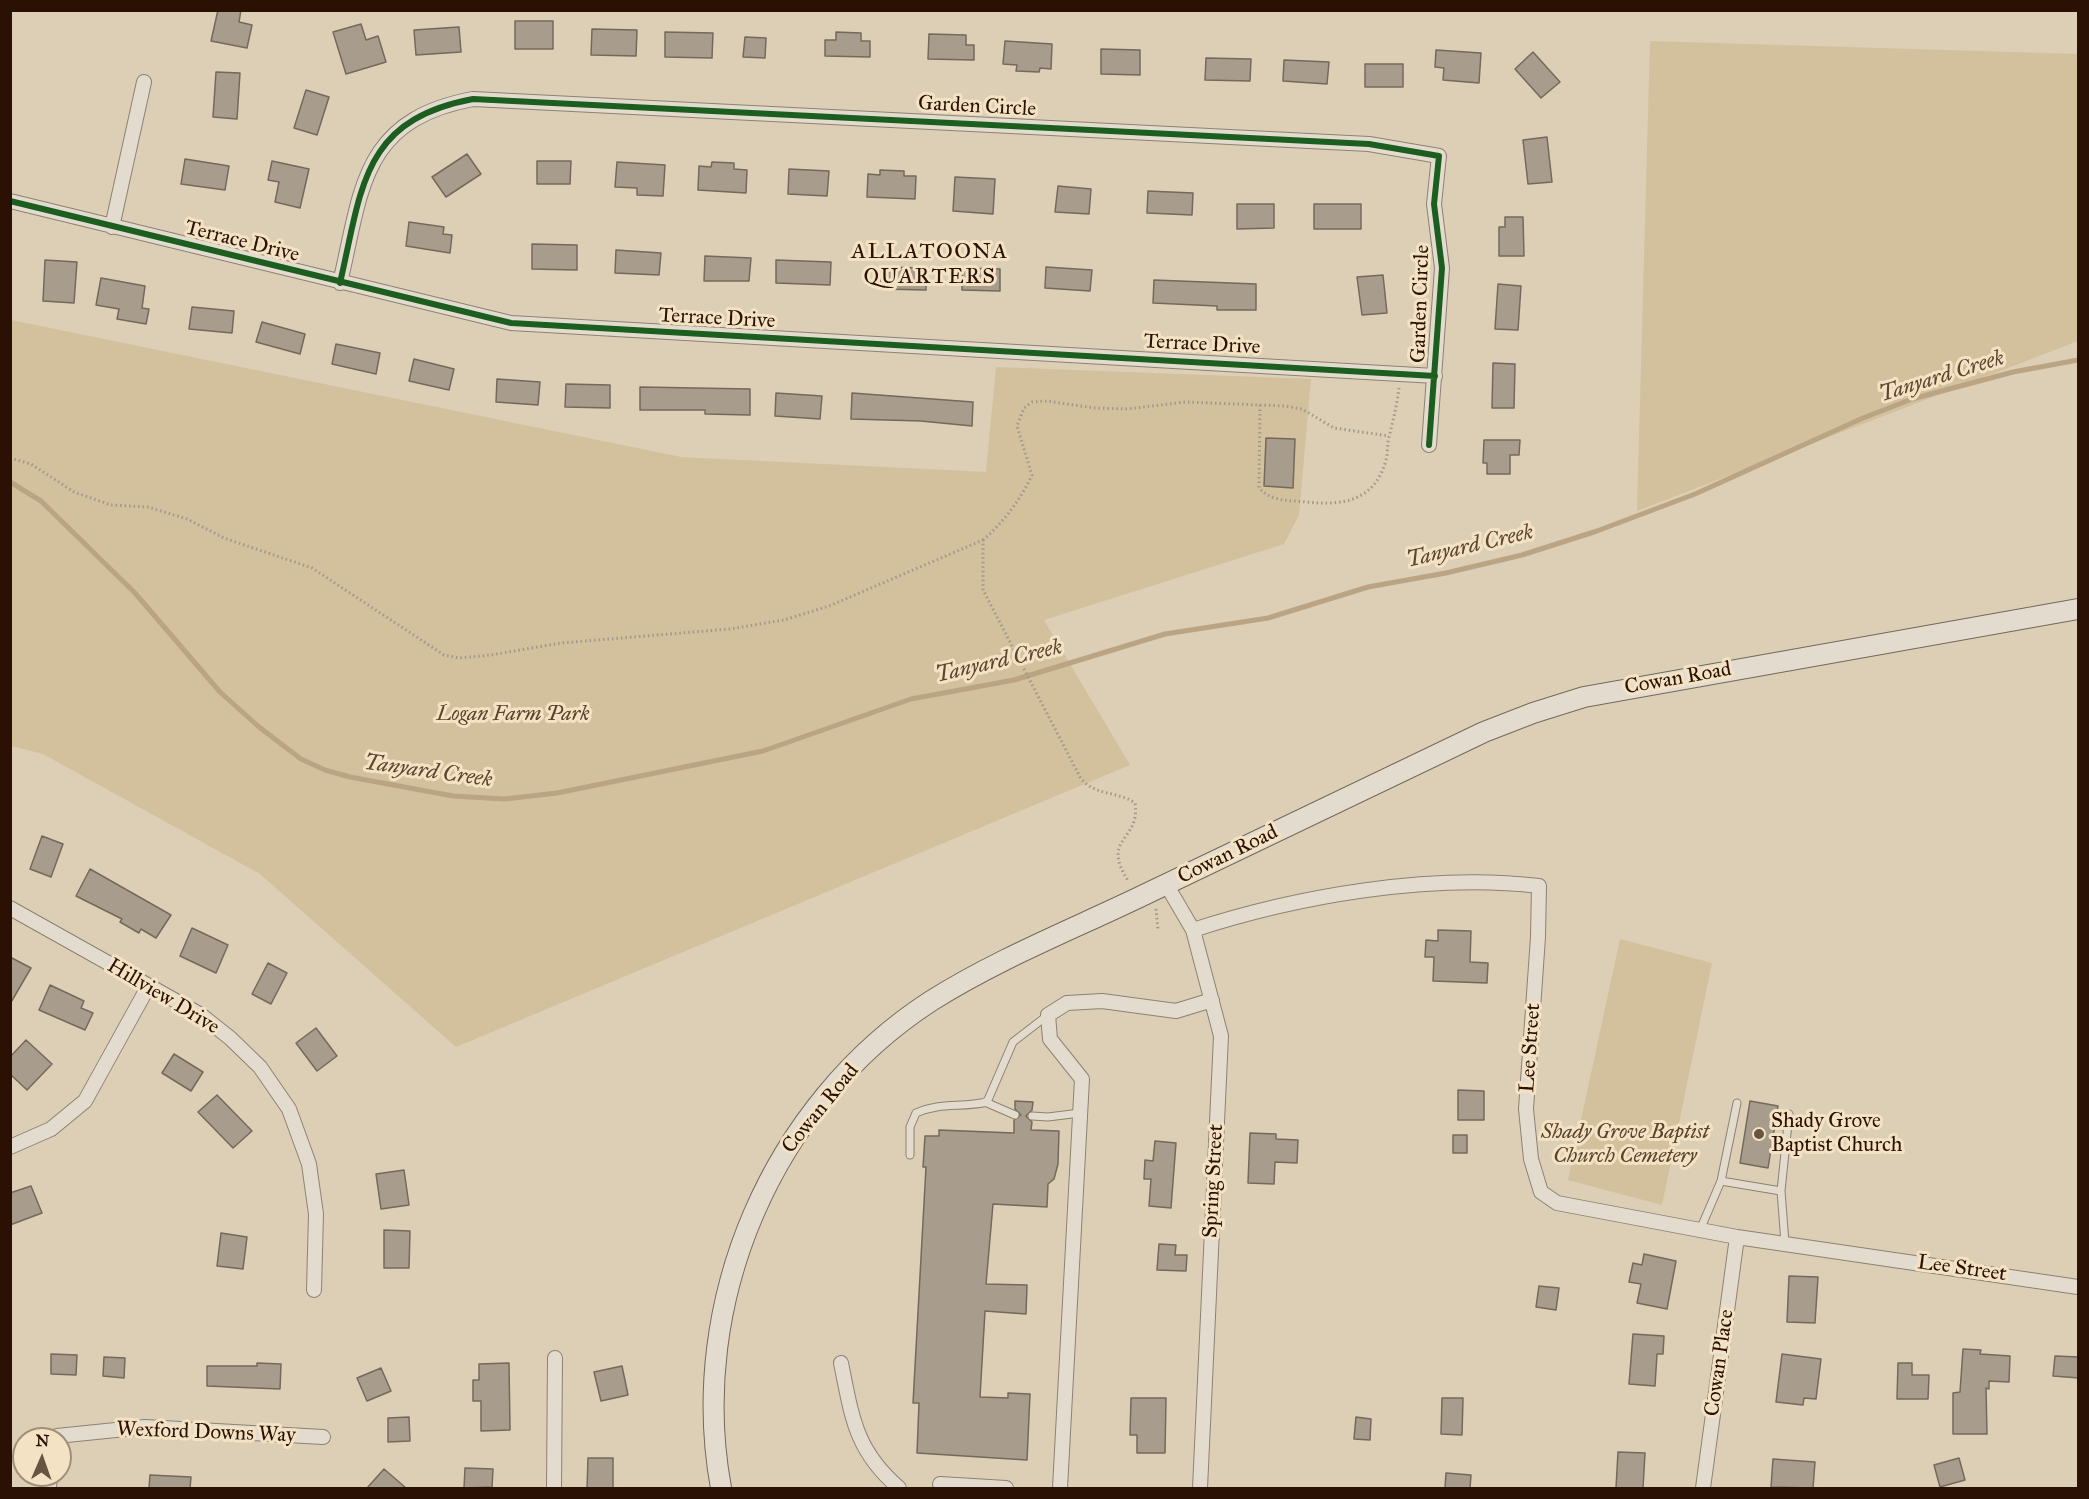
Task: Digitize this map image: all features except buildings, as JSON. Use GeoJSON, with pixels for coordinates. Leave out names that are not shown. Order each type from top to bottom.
{"type":"FeatureCollection","features":[{"type":"Feature","properties":{"kind":"main road","name":"Cowan Road"},"geometry":{"type":"LineString","coordinates":[[721,1488],[713,1424],[717,1338],[747,1228],[763,1192],[811,1114],[845,1074],[886,1035],[932,1001],[983,973],[1157,888],[1484,732],[1533,713],[1584,697],[2079,609]]}},
{"type":"Feature","properties":{"kind":"street"},"geometry":{"type":"LineString","coordinates":[[112,227],[144,82]]}},
{"type":"Feature","properties":{"kind":"street","name":"Garden Circle"},"geometry":{"type":"LineString","coordinates":[[340,283],[364,181],[375,155],[391,135],[408,121],[449,103],[473,99],[1369,144],[1438,156],[1434,204],[1442,268],[1429,445]]}},
{"type":"Feature","properties":{"kind":"street","name":"Terrace Drive"},"geometry":{"type":"LineString","coordinates":[[10,201],[511,323],[1435,376]]}},
{"type":"Feature","properties":{"kind":"street","name":"Lee Street"},"geometry":{"type":"LineString","coordinates":[[1193,930],[1235,916],[1335,894],[1461,882],[1497,881],[1539,886],[1538,938],[1526,1109],[1530,1159],[1541,1191],[1557,1203],[1737,1237],[2079,1287]]}},
{"type":"Feature","properties":{"kind":"street","name":"Spring Street"},"geometry":{"type":"LineString","coordinates":[[1157,888],[1193,930],[1221,1036],[1200,1488]]}},
{"type":"Feature","properties":{"kind":"street","name":"Hillview Drive"},"geometry":{"type":"LineString","coordinates":[[10,908],[201,1015],[230,1038],[260,1067],[289,1109],[309,1164],[316,1214],[315,1290]]}},
{"type":"Feature","properties":{"kind":"street"},"geometry":{"type":"LineString","coordinates":[[10,1147],[51,1129],[85,1101],[148,987]]}},
{"type":"Feature","properties":{"kind":"street"},"geometry":{"type":"LineString","coordinates":[[1060,1488],[1082,1078],[1050,1039],[1048,1015],[1067,1003],[1102,1001],[1176,1011],[1212,1000]]}},
{"type":"Feature","properties":{"kind":"street","name":"Cowan Place"},"geometry":{"type":"LineString","coordinates":[[1703,1488],[1737,1237]]}},
{"type":"Feature","properties":{"kind":"street"},"geometry":{"type":"LineString","coordinates":[[554,1488],[555,1358]]}},
{"type":"Feature","properties":{"kind":"street"},"geometry":{"type":"LineString","coordinates":[[842,1363],[852,1416],[865,1452],[899,1488]]}},
{"type":"Feature","properties":{"kind":"street","name":"Wexford Downs Way"},"geometry":{"type":"LineString","coordinates":[[72,1434],[145,1427],[323,1437]]}},
{"type":"Feature","properties":{"kind":"street"},"geometry":{"type":"LineString","coordinates":[[940,1484],[1006,1488]]}},
{"type":"Feature","properties":{"kind":"lane"},"geometry":{"type":"LineString","coordinates":[[985,1102],[1013,1042],[1048,1015]]}},
{"type":"Feature","properties":{"kind":"lane"},"geometry":{"type":"LineString","coordinates":[[910,1155],[910,1127],[916,1113],[933,1105],[969,1106],[985,1102],[1015,1115]]}},
{"type":"Feature","properties":{"kind":"lane"},"geometry":{"type":"LineString","coordinates":[[1700,1230],[1721,1181],[1737,1103]]}},
{"type":"Feature","properties":{"kind":"lane"},"geometry":{"type":"LineString","coordinates":[[1032,1116],[1080,1113]]}},
{"type":"Feature","properties":{"kind":"lane"},"geometry":{"type":"LineString","coordinates":[[1785,1243],[1781,1191],[1790,1114]]}},
{"type":"Feature","properties":{"kind":"lane"},"geometry":{"type":"LineString","coordinates":[[1721,1181],[1781,1191]]}},
{"type":"Feature","properties":{"kind":"path"},"geometry":{"type":"LineString","coordinates":[[1260,405],[1259,488],[1265,495],[1284,501],[1329,504],[1356,500],[1377,481],[1382,471],[1400,373]]}},
{"type":"Feature","properties":{"kind":"path"},"geometry":{"type":"LineString","coordinates":[[10,458],[31,464],[74,492],[111,505],[148,507],[187,519],[224,538],[312,568],[444,655],[459,657],[520,651],[561,643],[730,628],[784,620],[829,606],[983,540],[994,531],[1016,502],[1032,475],[1017,426],[1024,408],[1032,402],[1057,401],[1094,408],[1127,410],[1185,402],[1302,409],[1334,428],[1389,436]]}},
{"type":"Feature","properties":{"kind":"path"},"geometry":{"type":"LineString","coordinates":[[983,540],[981,567],[983,591],[1073,764],[1089,787],[1126,797],[1135,803],[1136,814],[1132,828],[1117,851],[1118,862],[1132,887],[1143,882],[1157,888],[1158,930]]}},
{"type":"Feature","properties":{"kind":"green space"},"geometry":{"type":"Polygon","coordinates":[[[1650,41],[2078,54],[2078,341],[1637,511],[1650,41]]]}},
{"type":"Feature","properties":{"kind":"green space","name":"Logan Farm Park"},"geometry":{"type":"Polygon","coordinates":[[[11,320],[681,457],[986,472],[996,367],[1311,379],[1299,515],[1284,544],[1044,620],[1130,765],[456,1047],[260,874],[43,754],[11,746],[11,320]]]}},
{"type":"Feature","properties":{"kind":"green space","name":"Shady Grove Baptist Church Cemetery"},"geometry":{"type":"Polygon","coordinates":[[[1620,939],[1712,963],[1662,1205],[1568,1180],[1620,939]]]}},
{"type":"Feature","properties":{"kind":"waterway","name":"Tanyard Creek"},"geometry":{"type":"LineString","coordinates":[[10,482],[41,501],[135,593],[220,692],[259,727],[301,759],[325,770],[350,777],[453,796],[505,799],[557,793],[763,751],[911,699],[1014,680],[1165,634],[1268,618],[1368,587],[1446,573],[1522,555],[1597,531],[1695,494],[1863,418],[1912,399],[2013,372],[2078,360]]}},
{"type":"Feature","properties":{"kind":"cycle path"},"geometry":{"type":"LineString","coordinates":[[340,283],[362,189],[373,164],[388,142],[408,123],[436,109],[473,99],[1369,144],[1439,156],[1434,204],[1442,268],[1429,445]]}},
{"type":"Feature","properties":{"kind":"cycle path"},"geometry":{"type":"LineString","coordinates":[[10,201],[511,323],[1435,376]]}},
{"type":"Feature","properties":{"kind":"place","name":"Shady Grove Baptist Church"},"geometry":{"type":"Point","coordinates":[1759,1134]}},
{"type":"Feature","properties":{"kind":"district","name":"ALLATOONA QUARTERS"},"geometry":{"type":"Point","coordinates":[930,266]}}]}
